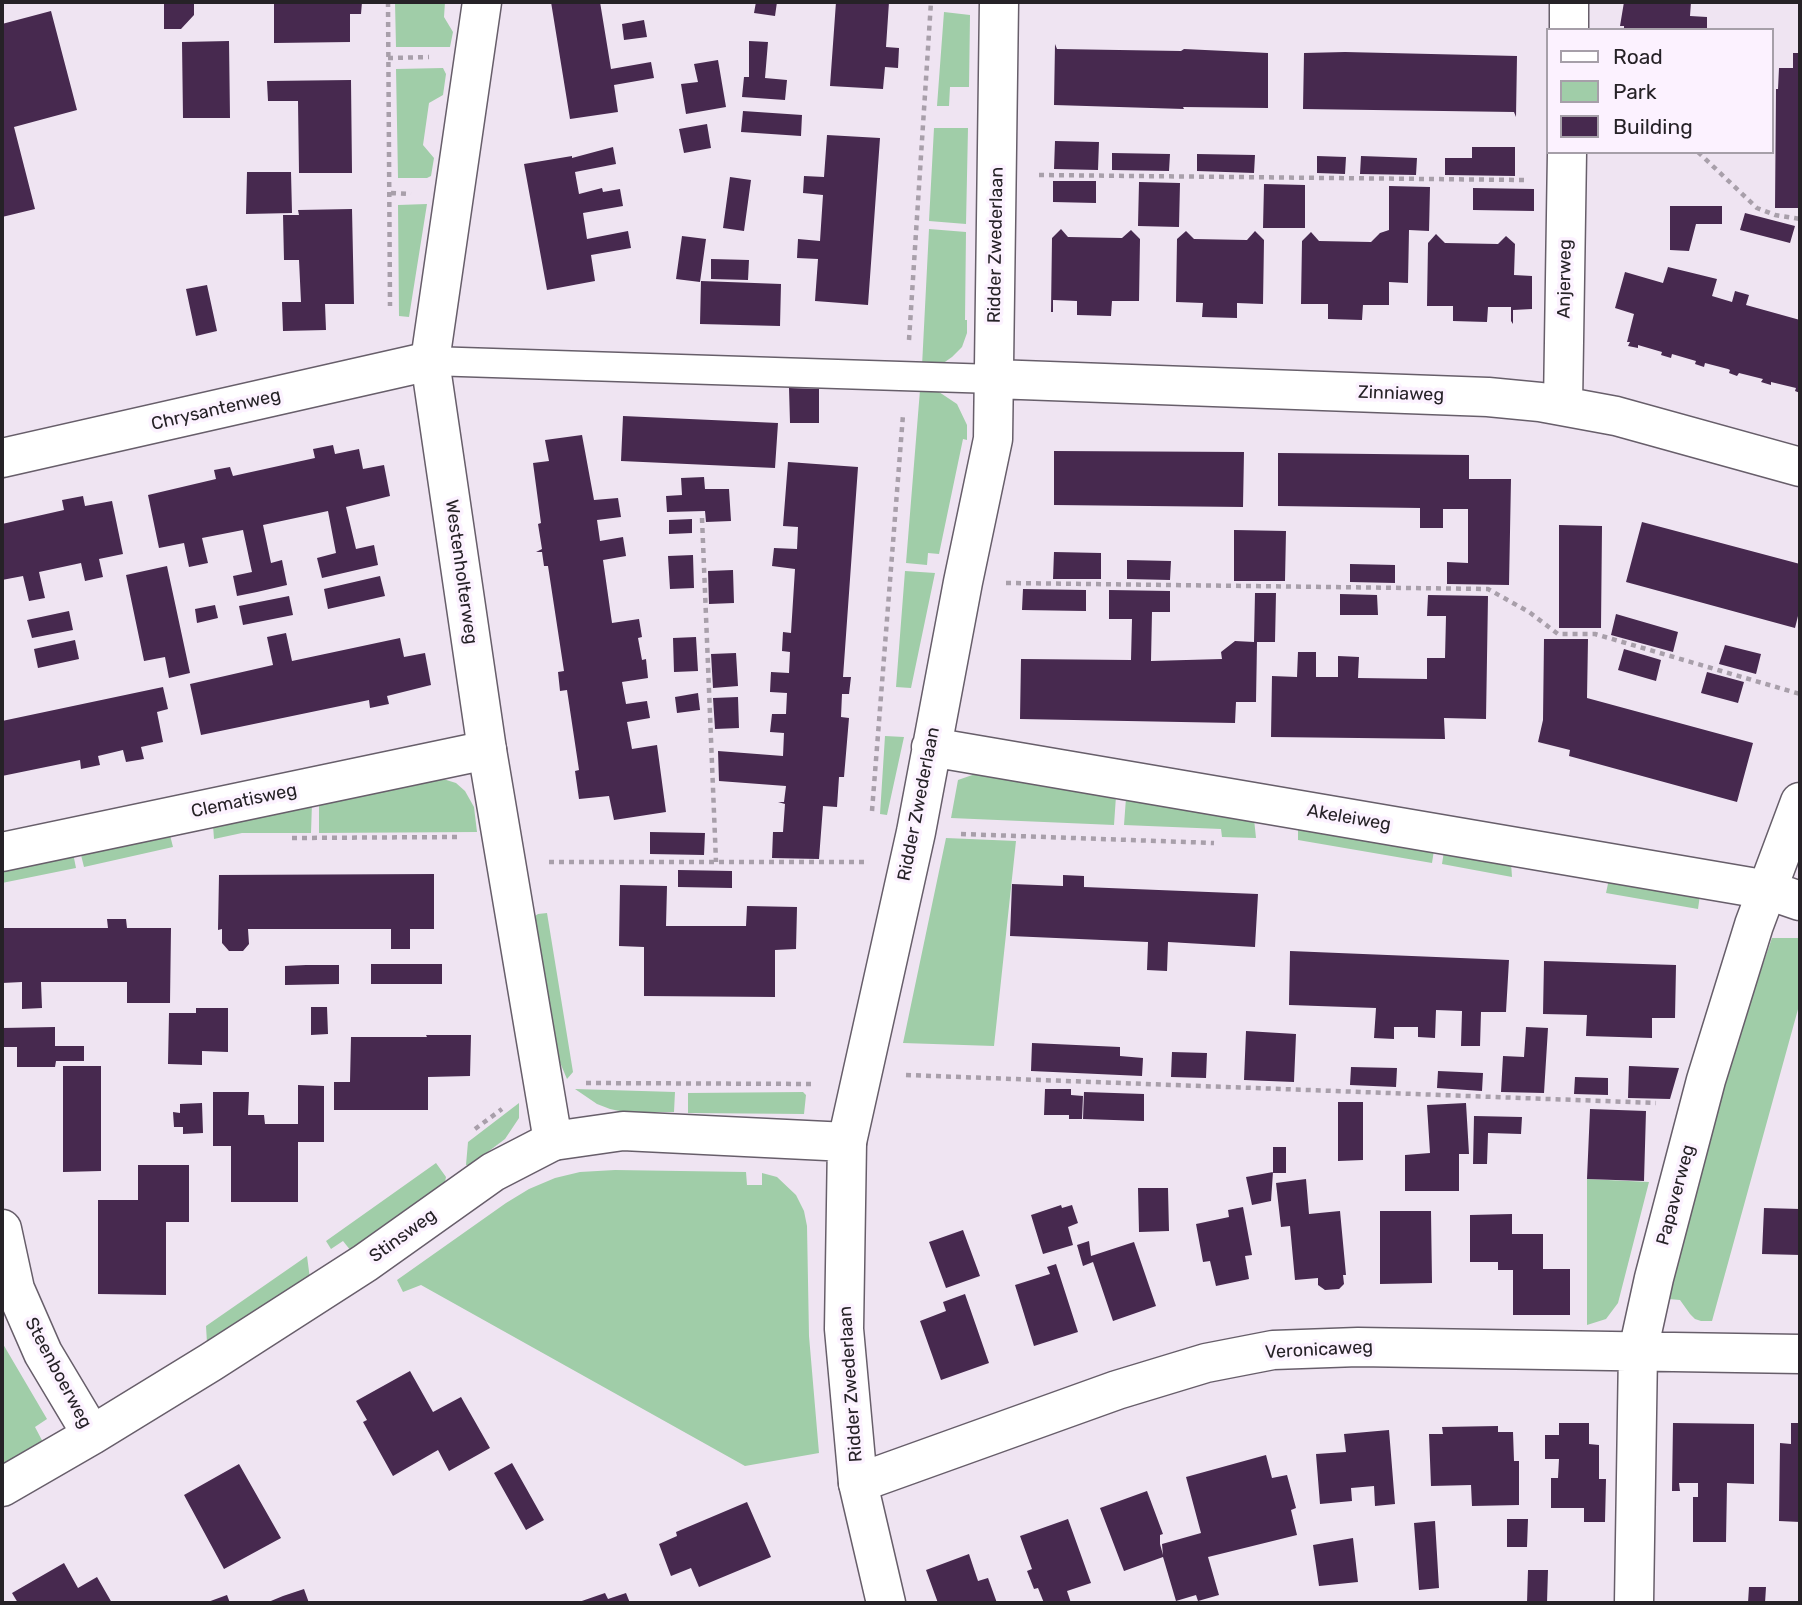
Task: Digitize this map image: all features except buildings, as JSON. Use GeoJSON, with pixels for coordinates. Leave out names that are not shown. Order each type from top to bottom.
{"type":"FeatureCollection","features":[{"type":"Feature","properties":{"kind":"street","name":"Westenholterweg"},"geometry":{"type":"LineString","coordinates":[[482,2],[430,360],[487,750],[553,1141]]}},
{"type":"Feature","properties":{"kind":"street","name":"Ridder Zwederlaan"},"geometry":{"type":"LineString","coordinates":[[886,1603],[858,1483],[844,1329],[847,1142],[912,847],[993,439],[999,2]]}},
{"type":"Feature","properties":{"kind":"street"},"geometry":{"type":"LineString","coordinates":[[1569,2],[1569,28]]}},
{"type":"Feature","properties":{"kind":"street","name":"Anjerweg"},"geometry":{"type":"LineString","coordinates":[[1563,405],[1567,166]]}},
{"type":"Feature","properties":{"kind":"street","name":"Chrysantenweg"},"geometry":{"type":"LineString","coordinates":[[2,458],[430,360]]}},
{"type":"Feature","properties":{"kind":"street","name":"Zinniaweg"},"geometry":{"type":"LineString","coordinates":[[994,379],[1488,397],[1563,405],[1616,416],[1800,467]]}},
{"type":"Feature","properties":{"kind":"street","name":"Akeleiweg"},"geometry":{"type":"LineString","coordinates":[[931,747],[1784,895]]}},
{"type":"Feature","properties":{"kind":"street","name":"Clematisweg"},"geometry":{"type":"LineString","coordinates":[[2,852],[487,750]]}},
{"type":"Feature","properties":{"kind":"street","name":"Papaverweg"},"geometry":{"type":"LineString","coordinates":[[1634,1603],[1638,1351],[1654,1278],[1706,1080],[1754,925],[1784,895],[1800,802]]}},
{"type":"Feature","properties":{"kind":"street","name":"Stinsweg"},"geometry":{"type":"LineString","coordinates":[[2,1487],[92,1435],[365,1263],[493,1171],[553,1141],[623,1131],[847,1142]]}},
{"type":"Feature","properties":{"kind":"street","name":"Steenboerweg"},"geometry":{"type":"LineString","coordinates":[[2,1229],[8,1291],[92,1435]]}},
{"type":"Feature","properties":{"kind":"street","name":"Veronicaweg"},"geometry":{"type":"LineString","coordinates":[[858,1483],[1130,1387],[1206,1363],[1273,1350],[1358,1347],[1800,1353]]}},
{"type":"Feature","properties":{"kind":"lane"},"geometry":{"type":"LineString","coordinates":[[430,360],[994,379]]}},
{"type":"Feature","properties":{"kind":"path"},"geometry":{"type":"LineString","coordinates":[[388,2],[390,370]]}},
{"type":"Feature","properties":{"kind":"path"},"geometry":{"type":"LineString","coordinates":[[912,847],[872,820],[906,375],[930,2]]}},
{"type":"Feature","properties":{"kind":"path"},"geometry":{"type":"LineString","coordinates":[[1700,154],[1757,208],[1775,215],[1800,219]]}},
{"type":"Feature","properties":{"kind":"path"},"geometry":{"type":"LineString","coordinates":[[996,174],[1567,166]]}},
{"type":"Feature","properties":{"kind":"path"},"geometry":{"type":"LineString","coordinates":[[702,518],[716,862]]}},
{"type":"Feature","properties":{"kind":"path"},"geometry":{"type":"LineString","coordinates":[[963,582],[1488,589],[1529,612],[1559,634],[1595,634],[1800,694]]}},
{"type":"Feature","properties":{"kind":"path"},"geometry":{"type":"LineString","coordinates":[[290,838],[716,862],[912,847],[1223,843]]}},
{"type":"Feature","properties":{"kind":"green space"},"geometry":{"type":"Polygon","coordinates":[[[395,2],[445,2],[444,17],[453,32],[450,47],[396,47],[395,2]]]}},
{"type":"Feature","properties":{"kind":"green space"},"geometry":{"type":"Polygon","coordinates":[[[944,12],[970,15],[969,87],[950,87],[949,106],[937,106],[944,12]]]}},
{"type":"Feature","properties":{"kind":"green space"},"geometry":{"type":"Polygon","coordinates":[[[443,68],[446,74],[443,95],[429,103],[423,145],[434,158],[431,176],[398,178],[396,69],[443,68]]]}},
{"type":"Feature","properties":{"kind":"green space"},"geometry":{"type":"Polygon","coordinates":[[[934,128],[968,128],[966,224],[929,221],[934,128]]]}},
{"type":"Feature","properties":{"kind":"green space"},"geometry":{"type":"Polygon","coordinates":[[[427,204],[409,317],[399,316],[398,205],[427,204]]]}},
{"type":"Feature","properties":{"kind":"green space"},"geometry":{"type":"Polygon","coordinates":[[[929,229],[966,232],[967,333],[962,347],[952,357],[942,364],[922,366],[929,229]]]}},
{"type":"Feature","properties":{"kind":"green space"},"geometry":{"type":"Polygon","coordinates":[[[920,390],[939,392],[957,404],[967,425],[967,440],[963,439],[939,554],[928,553],[927,565],[906,563],[920,390]]]}},
{"type":"Feature","properties":{"kind":"green space"},"geometry":{"type":"Polygon","coordinates":[[[905,571],[935,573],[911,688],[896,687],[905,571]]]}},
{"type":"Feature","properties":{"kind":"green space"},"geometry":{"type":"Polygon","coordinates":[[[885,736],[904,737],[887,815],[880,814],[885,736]]]}},
{"type":"Feature","properties":{"kind":"green space"},"geometry":{"type":"Polygon","coordinates":[[[978,773],[1116,796],[1114,825],[951,818],[958,780],[978,773]]]}},
{"type":"Feature","properties":{"kind":"green space"},"geometry":{"type":"Polygon","coordinates":[[[440,778],[456,783],[465,791],[474,807],[477,832],[319,833],[319,801],[440,778]]]}},
{"type":"Feature","properties":{"kind":"green space"},"geometry":{"type":"Polygon","coordinates":[[[1126,798],[1254,819],[1256,838],[1222,837],[1221,829],[1124,825],[1126,798]]]}},
{"type":"Feature","properties":{"kind":"green space"},"geometry":{"type":"Polygon","coordinates":[[[312,803],[311,833],[242,833],[214,839],[213,825],[312,803]]]}},
{"type":"Feature","properties":{"kind":"green space"},"geometry":{"type":"Polygon","coordinates":[[[1301,827],[1434,850],[1432,863],[1298,840],[1298,829],[1301,827]]]}},
{"type":"Feature","properties":{"kind":"green space"},"geometry":{"type":"Polygon","coordinates":[[[170,835],[173,847],[84,867],[80,851],[170,835]]]}},
{"type":"Feature","properties":{"kind":"green space"},"geometry":{"type":"Polygon","coordinates":[[[946,838],[1016,841],[994,1046],[903,1043],[946,838]]]}},
{"type":"Feature","properties":{"kind":"green space"},"geometry":{"type":"Polygon","coordinates":[[[1444,851],[1511,863],[1512,877],[1442,864],[1444,851]]]}},
{"type":"Feature","properties":{"kind":"green space"},"geometry":{"type":"Polygon","coordinates":[[[73,853],[76,868],[2,883],[2,869],[73,853]]]}},
{"type":"Feature","properties":{"kind":"green space"},"geometry":{"type":"Polygon","coordinates":[[[1609,879],[1700,895],[1698,909],[1606,893],[1609,879]]]}},
{"type":"Feature","properties":{"kind":"green space"},"geometry":{"type":"Polygon","coordinates":[[[547,913],[573,1072],[567,1079],[556,1053],[535,916],[547,913]]]}},
{"type":"Feature","properties":{"kind":"green space"},"geometry":{"type":"Polygon","coordinates":[[[1772,938],[1800,938],[1800,1002],[1712,1321],[1701,1321],[1690,1314],[1680,1300],[1669,1299],[1670,1286],[1723,1079],[1772,938]]]}},
{"type":"Feature","properties":{"kind":"green space"},"geometry":{"type":"Polygon","coordinates":[[[575,1089],[675,1092],[674,1112],[624,1112],[610,1109],[597,1104],[575,1089]]]}},
{"type":"Feature","properties":{"kind":"green space"},"geometry":{"type":"Polygon","coordinates":[[[803,1092],[806,1095],[804,1114],[688,1113],[688,1093],[803,1092]]]}},
{"type":"Feature","properties":{"kind":"green space"},"geometry":{"type":"Polygon","coordinates":[[[519,1103],[519,1118],[505,1139],[469,1166],[466,1165],[468,1142],[519,1103]]]}},
{"type":"Feature","properties":{"kind":"green space"},"geometry":{"type":"Polygon","coordinates":[[[436,1163],[446,1177],[445,1182],[351,1251],[343,1241],[331,1249],[326,1241],[436,1163]]]}},
{"type":"Feature","properties":{"kind":"green space"},"geometry":{"type":"Polygon","coordinates":[[[580,1172],[746,1172],[747,1185],[762,1185],[762,1173],[777,1177],[796,1195],[804,1211],[807,1226],[809,1336],[819,1453],[745,1466],[421,1285],[403,1292],[397,1280],[529,1189],[555,1178],[580,1172]]]}},
{"type":"Feature","properties":{"kind":"green space"},"geometry":{"type":"Polygon","coordinates":[[[1587,1179],[1649,1182],[1618,1303],[1606,1319],[1587,1325],[1587,1179]]]}},
{"type":"Feature","properties":{"kind":"green space"},"geometry":{"type":"Polygon","coordinates":[[[307,1256],[310,1279],[207,1343],[206,1326],[307,1256]]]}},
{"type":"Feature","properties":{"kind":"green space"},"geometry":{"type":"Polygon","coordinates":[[[3,1344],[47,1419],[35,1427],[45,1446],[2,1471],[3,1344]]]}}]}
